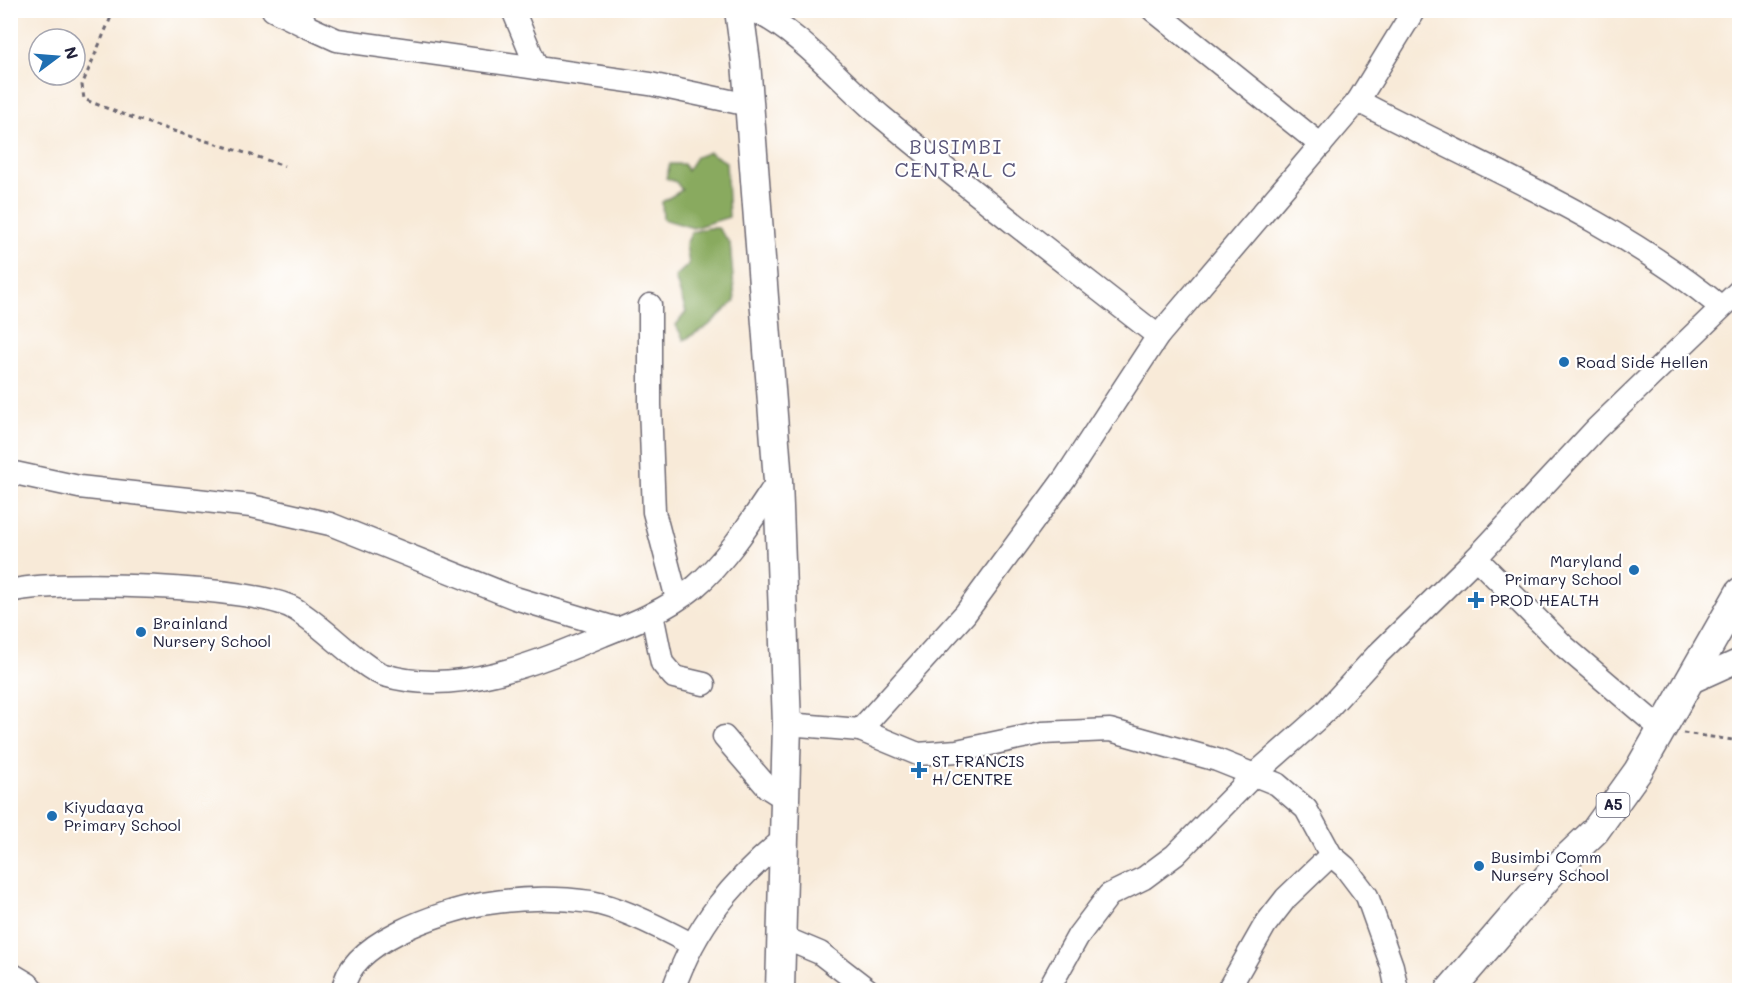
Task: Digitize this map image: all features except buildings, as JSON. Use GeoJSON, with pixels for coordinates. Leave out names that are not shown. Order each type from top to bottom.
{"type":"FeatureCollection","features":[{"type":"Feature","properties":{"kind":"main road"},"geometry":{"type":"LineString","coordinates":[[739,10],[778,481],[787,724],[787,800],[780,990]]}},
{"type":"Feature","properties":{"kind":"main road","name":"A5"},"geometry":{"type":"LineString","coordinates":[[1450,990],[1552,872],[1595,831],[1638,771],[1740,592]]}},
{"type":"Feature","properties":{"kind":"street"},"geometry":{"type":"LineString","coordinates":[[273,10],[303,18],[337,40],[650,84],[748,105]]}},
{"type":"Feature","properties":{"kind":"street"},"geometry":{"type":"LineString","coordinates":[[513,10],[537,68]]}},
{"type":"Feature","properties":{"kind":"street"},"geometry":{"type":"LineString","coordinates":[[752,10],[764,15],[792,36],[880,116],[1158,336]]}},
{"type":"Feature","properties":{"kind":"street"},"geometry":{"type":"LineString","coordinates":[[1153,10],[1321,145]]}},
{"type":"Feature","properties":{"kind":"street"},"geometry":{"type":"LineString","coordinates":[[860,730],[965,614],[1065,478],[1158,336],[1358,101],[1414,10]]}},
{"type":"Feature","properties":{"kind":"street"},"geometry":{"type":"LineString","coordinates":[[1358,101],[1526,185],[1643,249],[1682,275],[1721,308]]}},
{"type":"Feature","properties":{"kind":"street"},"geometry":{"type":"LineString","coordinates":[[1048,990],[1078,936],[1109,895],[1144,878],[1175,855],[1253,776],[1324,713],[1377,655],[1476,558],[1596,429],[1740,290]]}},
{"type":"Feature","properties":{"kind":"street"},"geometry":{"type":"LineString","coordinates":[[650,305],[650,405],[654,512],[677,599]]}},
{"type":"Feature","properties":{"kind":"street"},"geometry":{"type":"LineString","coordinates":[[10,472],[79,487],[251,506],[330,524],[515,598],[618,629]]}},
{"type":"Feature","properties":{"kind":"street"},"geometry":{"type":"LineString","coordinates":[[10,591],[27,587],[69,584],[228,592],[290,606],[315,621],[380,674],[400,680],[475,677],[533,664],[652,614],[677,599],[694,588],[721,562],[778,481]]}},
{"type":"Feature","properties":{"kind":"street"},"geometry":{"type":"LineString","coordinates":[[1476,558],[1565,647],[1661,729]]}},
{"type":"Feature","properties":{"kind":"street"},"geometry":{"type":"LineString","coordinates":[[652,614],[662,663],[674,677],[704,684]]}},
{"type":"Feature","properties":{"kind":"street"},"geometry":{"type":"LineString","coordinates":[[1687,684],[1740,660]]}},
{"type":"Feature","properties":{"kind":"street"},"geometry":{"type":"LineString","coordinates":[[787,724],[860,730],[918,754],[957,751],[1042,732],[1110,730],[1217,760],[1277,784],[1306,809],[1331,855],[1345,867],[1367,896],[1392,966],[1397,990]]}},
{"type":"Feature","properties":{"kind":"street"},"geometry":{"type":"LineString","coordinates":[[724,737],[768,788],[787,800]]}},
{"type":"Feature","properties":{"kind":"street"},"geometry":{"type":"LineString","coordinates":[[674,990],[692,944],[715,907],[747,869],[786,837]]}},
{"type":"Feature","properties":{"kind":"street"},"geometry":{"type":"LineString","coordinates":[[1228,990],[1265,925],[1286,898],[1331,855]]}},
{"type":"Feature","properties":{"kind":"street"},"geometry":{"type":"LineString","coordinates":[[343,990],[345,978],[356,961],[379,942],[421,923],[481,904],[539,899],[593,903],[660,927],[692,944]]}},
{"type":"Feature","properties":{"kind":"street"},"geometry":{"type":"LineString","coordinates":[[782,937],[820,952],[868,990]]}},
{"type":"Feature","properties":{"kind":"street"},"geometry":{"type":"LineString","coordinates":[[10,976],[14,975],[33,990]]}},
{"type":"Feature","properties":{"kind":"path"},"geometry":{"type":"LineString","coordinates":[[114,10],[82,85],[84,99],[143,123],[206,139],[284,166]]}},
{"type":"Feature","properties":{"kind":"path"},"geometry":{"type":"LineString","coordinates":[[1661,729],[1740,741]]}},
{"type":"Feature","properties":{"kind":"green space"},"geometry":{"type":"Polygon","coordinates":[[[709,152],[726,162],[729,217],[693,228],[663,219],[662,202],[682,190],[676,182],[666,178],[670,164],[684,164],[687,171],[696,157],[709,152]]]}},
{"type":"Feature","properties":{"kind":"green space"},"geometry":{"type":"Polygon","coordinates":[[[718,228],[730,243],[735,301],[708,326],[684,340],[676,325],[686,312],[675,277],[689,264],[686,244],[692,232],[718,228]]]}},
{"type":"Feature","properties":{"kind":"place","name":"Road Side Hellen"},"geometry":{"type":"Point","coordinates":[1564,362]}},
{"type":"Feature","properties":{"kind":"place","name":"Maryland Primary School"},"geometry":{"type":"Point","coordinates":[1634,570]}},
{"type":"Feature","properties":{"kind":"place","name":"PROD HEALTH"},"geometry":{"type":"Point","coordinates":[1476,600]}},
{"type":"Feature","properties":{"kind":"place","name":"Brainland Nursery School"},"geometry":{"type":"Point","coordinates":[141,632]}},
{"type":"Feature","properties":{"kind":"place","name":"ST FRANCIS H/CENTRE"},"geometry":{"type":"Point","coordinates":[919,770]}},
{"type":"Feature","properties":{"kind":"place","name":"Kiyudaaya Primary School"},"geometry":{"type":"Point","coordinates":[52,816]}},
{"type":"Feature","properties":{"kind":"place","name":"Busimbi Comm Nursery School"},"geometry":{"type":"Point","coordinates":[1479,866]}},
{"type":"Feature","properties":{"kind":"district","name":"BUSIMBI CENTRAL C"},"geometry":{"type":"Point","coordinates":[956,158]}}]}
